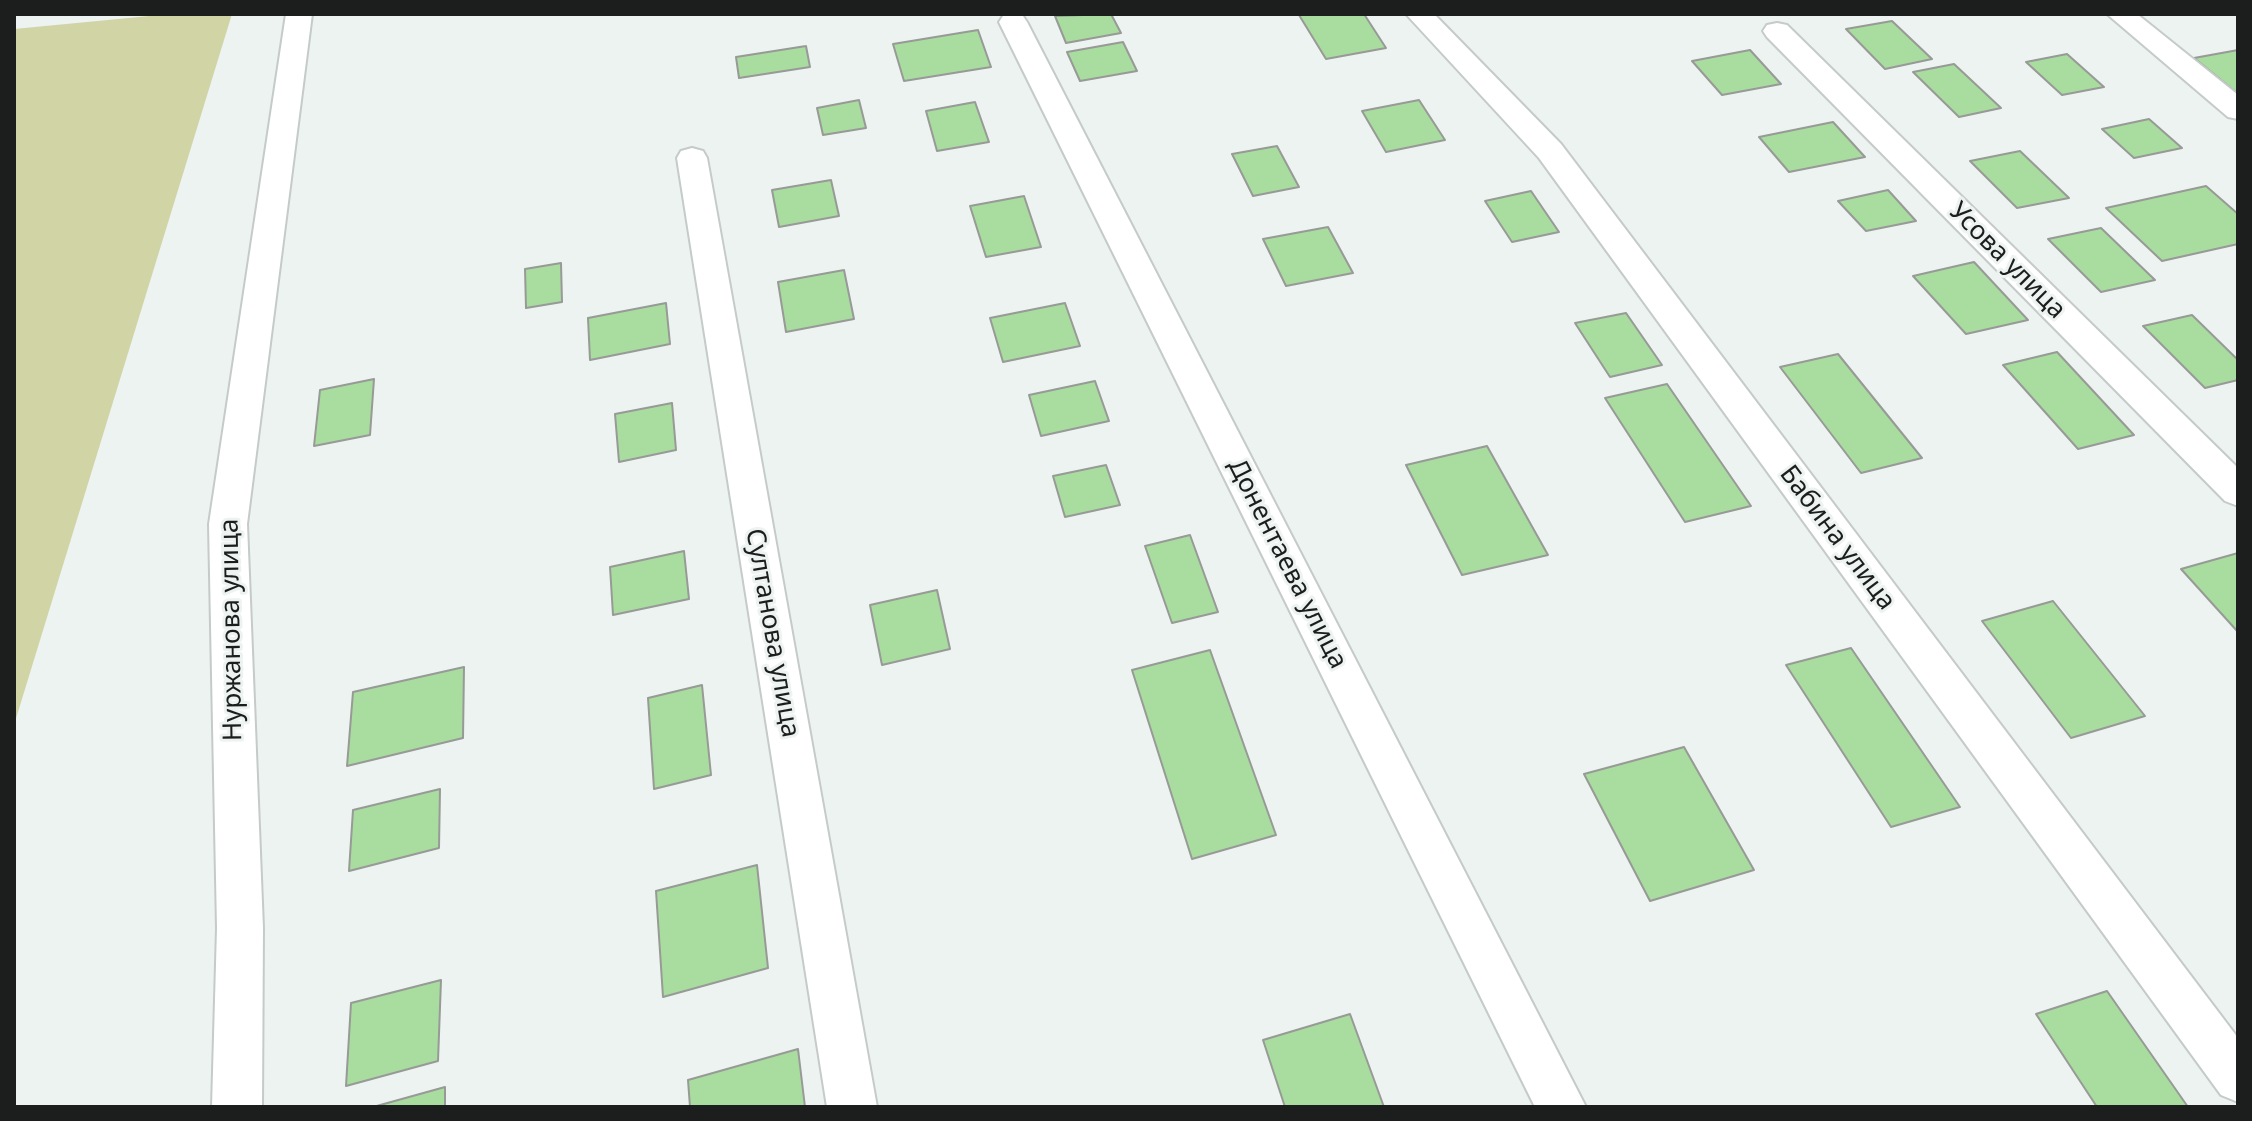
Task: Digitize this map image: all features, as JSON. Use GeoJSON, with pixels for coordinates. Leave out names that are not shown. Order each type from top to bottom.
{"type":"FeatureCollection","features":[{"type":"Feature","properties":{"kind":"street","name":"Нуржанова улица"},"geometry":{"type":"LineString","coordinates":[[237,1107],[240,928],[228,524],[299,14]]}},
{"type":"Feature","properties":{"kind":"street","name":"Бабина улица"},"geometry":{"type":"LineString","coordinates":[[1419,14],[1550,151],[2238,1078]]}},
{"type":"Feature","properties":{"kind":"street"},"geometry":{"type":"LineString","coordinates":[[2120,14],[2238,110]]}},
{"type":"Feature","properties":{"kind":"street","name":"Донентаева улица"},"geometry":{"type":"LineString","coordinates":[[1013,22],[1561,1107]]}},
{"type":"Feature","properties":{"kind":"street","name":"Усова улица"},"geometry":{"type":"LineString","coordinates":[[1777,31],[2238,491]]}},
{"type":"Feature","properties":{"kind":"street","name":"Султанова улица"},"geometry":{"type":"LineString","coordinates":[[692,158],[852,1107]]}},
{"type":"Feature","properties":{"kind":"green space"},"geometry":{"type":"Polygon","coordinates":[[[170,14],[232,14],[14,725],[14,29],[170,14]]]}},
{"type":"Feature","properties":{"kind":"building"},"geometry":{"type":"Polygon","coordinates":[[[1111,14],[1121,33],[1066,43],[1055,16],[1111,14]]]}},
{"type":"Feature","properties":{"kind":"building"},"geometry":{"type":"Polygon","coordinates":[[[1364,14],[1386,48],[1326,59],[1299,15],[1364,14]]]}},
{"type":"Feature","properties":{"kind":"building"},"geometry":{"type":"Polygon","coordinates":[[[1892,21],[1932,59],[1885,69],[1846,29],[1892,21]]]}},
{"type":"Feature","properties":{"kind":"building"},"geometry":{"type":"Polygon","coordinates":[[[978,30],[991,67],[904,81],[893,44],[978,30]]]}},
{"type":"Feature","properties":{"kind":"building"},"geometry":{"type":"Polygon","coordinates":[[[1123,42],[1137,71],[1080,81],[1067,52],[1123,42]]]}},
{"type":"Feature","properties":{"kind":"building"},"geometry":{"type":"Polygon","coordinates":[[[806,46],[810,67],[739,78],[736,57],[806,46]]]}},
{"type":"Feature","properties":{"kind":"building"},"geometry":{"type":"Polygon","coordinates":[[[1750,50],[1781,84],[1722,95],[1692,61],[1750,50]]]}},
{"type":"Feature","properties":{"kind":"building"},"geometry":{"type":"Polygon","coordinates":[[[2238,50],[2237,93],[2194,58],[2238,50]]]}},
{"type":"Feature","properties":{"kind":"building"},"geometry":{"type":"Polygon","coordinates":[[[2067,54],[2104,87],[2062,95],[2026,62],[2067,54]]]}},
{"type":"Feature","properties":{"kind":"building"},"geometry":{"type":"Polygon","coordinates":[[[1954,64],[2001,108],[1959,117],[1913,72],[1954,64]]]}},
{"type":"Feature","properties":{"kind":"building"},"geometry":{"type":"Polygon","coordinates":[[[859,100],[866,128],[823,135],[817,108],[859,100]]]}},
{"type":"Feature","properties":{"kind":"building"},"geometry":{"type":"Polygon","coordinates":[[[1419,100],[1445,140],[1386,152],[1362,111],[1419,100]]]}},
{"type":"Feature","properties":{"kind":"building"},"geometry":{"type":"Polygon","coordinates":[[[975,102],[989,142],[937,151],[926,111],[975,102]]]}},
{"type":"Feature","properties":{"kind":"building"},"geometry":{"type":"Polygon","coordinates":[[[2149,119],[2182,148],[2134,158],[2102,129],[2149,119]]]}},
{"type":"Feature","properties":{"kind":"building"},"geometry":{"type":"Polygon","coordinates":[[[1833,122],[1865,157],[1789,172],[1759,137],[1833,122]]]}},
{"type":"Feature","properties":{"kind":"building"},"geometry":{"type":"Polygon","coordinates":[[[1277,146],[1299,187],[1253,196],[1232,154],[1277,146]]]}},
{"type":"Feature","properties":{"kind":"building"},"geometry":{"type":"Polygon","coordinates":[[[2020,151],[2069,198],[2017,208],[1970,161],[2020,151]]]}},
{"type":"Feature","properties":{"kind":"building"},"geometry":{"type":"Polygon","coordinates":[[[831,180],[839,216],[779,227],[772,190],[831,180]]]}},
{"type":"Feature","properties":{"kind":"building"},"geometry":{"type":"Polygon","coordinates":[[[2206,186],[2238,214],[2238,244],[2162,261],[2106,208],[2206,186]]]}},
{"type":"Feature","properties":{"kind":"building"},"geometry":{"type":"Polygon","coordinates":[[[1888,190],[1916,221],[1866,231],[1838,201],[1888,190]]]}},
{"type":"Feature","properties":{"kind":"building"},"geometry":{"type":"Polygon","coordinates":[[[1531,191],[1559,232],[1512,242],[1485,201],[1531,191]]]}},
{"type":"Feature","properties":{"kind":"building"},"geometry":{"type":"Polygon","coordinates":[[[1024,196],[1041,247],[986,257],[970,206],[1024,196]]]}},
{"type":"Feature","properties":{"kind":"building"},"geometry":{"type":"Polygon","coordinates":[[[1328,227],[1353,273],[1286,286],[1263,239],[1328,227]]]}},
{"type":"Feature","properties":{"kind":"building"},"geometry":{"type":"Polygon","coordinates":[[[2101,228],[2155,280],[2101,292],[2048,239],[2101,228]]]}},
{"type":"Feature","properties":{"kind":"building"},"geometry":{"type":"Polygon","coordinates":[[[1974,262],[2028,320],[1966,334],[1913,276],[1974,262]]]}},
{"type":"Feature","properties":{"kind":"building"},"geometry":{"type":"Polygon","coordinates":[[[561,263],[562,302],[526,308],[525,269],[561,263]]]}},
{"type":"Feature","properties":{"kind":"building"},"geometry":{"type":"Polygon","coordinates":[[[844,270],[854,319],[786,332],[778,282],[844,270]]]}},
{"type":"Feature","properties":{"kind":"building"},"geometry":{"type":"Polygon","coordinates":[[[666,303],[670,344],[590,360],[588,318],[666,303]]]}},
{"type":"Feature","properties":{"kind":"building"},"geometry":{"type":"Polygon","coordinates":[[[1065,303],[1080,346],[1003,362],[990,318],[1065,303]]]}},
{"type":"Feature","properties":{"kind":"building"},"geometry":{"type":"Polygon","coordinates":[[[1626,313],[1662,365],[1610,377],[1575,323],[1626,313]]]}},
{"type":"Feature","properties":{"kind":"building"},"geometry":{"type":"Polygon","coordinates":[[[2192,315],[2238,360],[2238,380],[2205,388],[2143,326],[2192,315]]]}},
{"type":"Feature","properties":{"kind":"building"},"geometry":{"type":"Polygon","coordinates":[[[2057,352],[2134,435],[2078,449],[2003,365],[2057,352]]]}},
{"type":"Feature","properties":{"kind":"building"},"geometry":{"type":"Polygon","coordinates":[[[1838,354],[1922,458],[1861,473],[1780,367],[1838,354]]]}},
{"type":"Feature","properties":{"kind":"building"},"geometry":{"type":"Polygon","coordinates":[[[374,379],[370,435],[314,446],[320,390],[374,379]]]}},
{"type":"Feature","properties":{"kind":"building"},"geometry":{"type":"Polygon","coordinates":[[[1095,381],[1109,421],[1041,436],[1029,395],[1095,381]]]}},
{"type":"Feature","properties":{"kind":"building"},"geometry":{"type":"Polygon","coordinates":[[[1667,384],[1751,506],[1685,522],[1605,398],[1667,384]]]}},
{"type":"Feature","properties":{"kind":"building"},"geometry":{"type":"Polygon","coordinates":[[[672,403],[676,450],[619,462],[615,414],[672,403]]]}},
{"type":"Feature","properties":{"kind":"building"},"geometry":{"type":"Polygon","coordinates":[[[1487,446],[1548,555],[1462,575],[1406,465],[1487,446]]]}},
{"type":"Feature","properties":{"kind":"building"},"geometry":{"type":"Polygon","coordinates":[[[1106,465],[1120,505],[1065,517],[1053,476],[1106,465]]]}},
{"type":"Feature","properties":{"kind":"building"},"geometry":{"type":"Polygon","coordinates":[[[1190,535],[1218,612],[1172,623],[1145,546],[1190,535]]]}},
{"type":"Feature","properties":{"kind":"building"},"geometry":{"type":"Polygon","coordinates":[[[684,551],[689,599],[613,615],[610,567],[684,551]]]}},
{"type":"Feature","properties":{"kind":"building"},"geometry":{"type":"Polygon","coordinates":[[[2238,553],[2238,632],[2181,569],[2238,553]]]}},
{"type":"Feature","properties":{"kind":"building"},"geometry":{"type":"Polygon","coordinates":[[[937,590],[950,649],[882,665],[870,605],[937,590]]]}},
{"type":"Feature","properties":{"kind":"building"},"geometry":{"type":"Polygon","coordinates":[[[2053,601],[2145,716],[2071,738],[1982,621],[2053,601]]]}},
{"type":"Feature","properties":{"kind":"building"},"geometry":{"type":"Polygon","coordinates":[[[1851,648],[1960,807],[1891,827],[1786,665],[1851,648]]]}},
{"type":"Feature","properties":{"kind":"building"},"geometry":{"type":"Polygon","coordinates":[[[1210,650],[1276,835],[1192,859],[1132,670],[1210,650]]]}},
{"type":"Feature","properties":{"kind":"building"},"geometry":{"type":"Polygon","coordinates":[[[464,667],[463,738],[347,766],[353,692],[464,667]]]}},
{"type":"Feature","properties":{"kind":"building"},"geometry":{"type":"Polygon","coordinates":[[[702,685],[711,775],[654,789],[648,698],[702,685]]]}},
{"type":"Feature","properties":{"kind":"building"},"geometry":{"type":"Polygon","coordinates":[[[1684,747],[1754,870],[1650,901],[1584,774],[1684,747]]]}},
{"type":"Feature","properties":{"kind":"building"},"geometry":{"type":"Polygon","coordinates":[[[440,789],[439,848],[349,871],[353,810],[440,789]]]}},
{"type":"Feature","properties":{"kind":"building"},"geometry":{"type":"Polygon","coordinates":[[[757,865],[768,968],[663,997],[656,891],[757,865]]]}},
{"type":"Feature","properties":{"kind":"building"},"geometry":{"type":"Polygon","coordinates":[[[441,980],[438,1061],[346,1086],[351,1003],[441,980]]]}},
{"type":"Feature","properties":{"kind":"building"},"geometry":{"type":"Polygon","coordinates":[[[2107,991],[2188,1107],[2097,1107],[2036,1014],[2107,991]]]}},
{"type":"Feature","properties":{"kind":"building"},"geometry":{"type":"Polygon","coordinates":[[[1350,1014],[1384,1107],[1285,1107],[1263,1040],[1350,1014]]]}},
{"type":"Feature","properties":{"kind":"building"},"geometry":{"type":"Polygon","coordinates":[[[798,1049],[805,1107],[690,1107],[688,1080],[798,1049]]]}},
{"type":"Feature","properties":{"kind":"building"},"geometry":{"type":"Polygon","coordinates":[[[445,1087],[445,1107],[373,1107],[445,1087]]]}}]}
